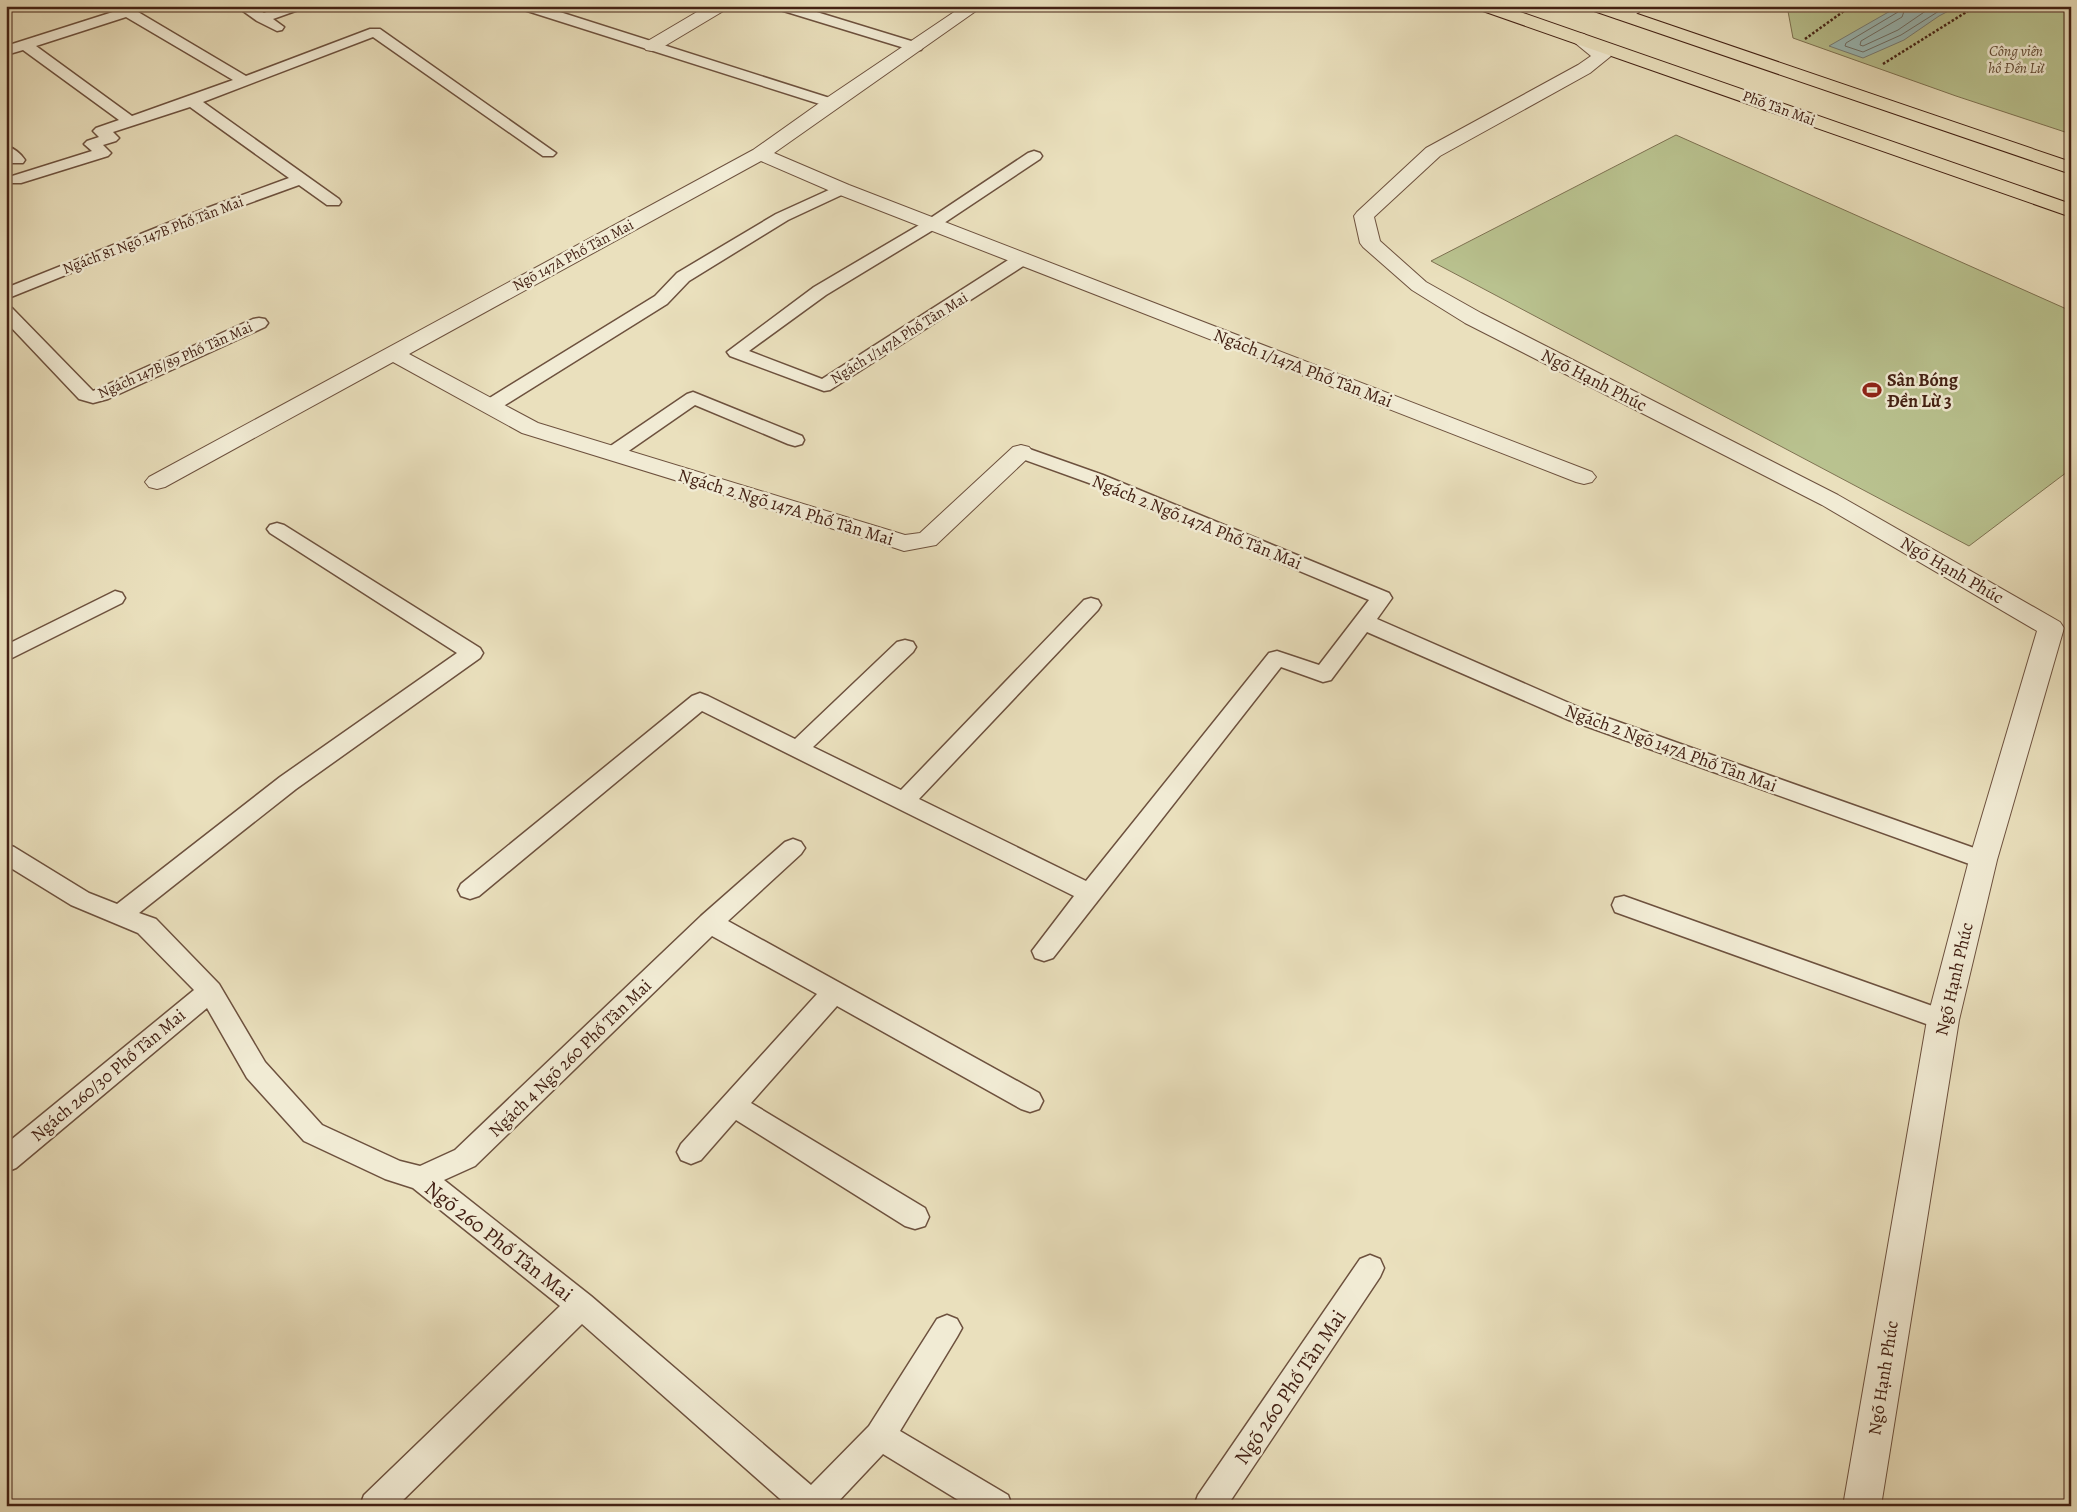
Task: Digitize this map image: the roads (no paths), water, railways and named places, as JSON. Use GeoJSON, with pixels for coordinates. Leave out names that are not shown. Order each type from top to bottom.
{"type":"FeatureCollection","features":[{"type":"Feature","properties":{"kind":"main road","name":"Phố Tân Mai"},"geometry":{"type":"LineString","coordinates":[[1486,6],[1592,30],[2071,211]]}},
{"type":"Feature","properties":{"kind":"main road"},"geometry":{"type":"LineString","coordinates":[[1597,6],[2071,168]]}},
{"type":"Feature","properties":{"kind":"main road"},"geometry":{"type":"LineString","coordinates":[[1592,30],[1621,14]]}},
{"type":"Feature","properties":{"kind":"street"},"geometry":{"type":"LineString","coordinates":[[652,46],[719,6]]}},
{"type":"Feature","properties":{"kind":"street","name":"Ngõ 147A Phố Tân Mai"},"geometry":{"type":"LineString","coordinates":[[156,482],[760,154],[831,103],[975,6]]}},
{"type":"Feature","properties":{"kind":"street"},"geometry":{"type":"LineString","coordinates":[[1621,14],[1636,6]]}},
{"type":"Feature","properties":{"kind":"street","name":"Ngõ Hạnh Phúc"},"geometry":{"type":"LineString","coordinates":[[1592,30],[1602,56],[1584,69],[1432,152],[1364,216],[1370,243],[1419,286],[1474,318],[1830,500],[2052,628],[1983,860],[1943,1020],[1862,1506]]}},
{"type":"Feature","properties":{"kind":"street","name":"Ngách 1/147A Phố Tân Mai"},"geometry":{"type":"LineString","coordinates":[[760,154],[842,189],[1584,476]]}},
{"type":"Feature","properties":{"kind":"street","name":"Ngách 2 Ngõ 147A Phố Tân Mai"},"geometry":{"type":"LineString","coordinates":[[392,353],[530,428],[904,543],[927,540],[1021,452]]}},
{"type":"Feature","properties":{"kind":"lane"},"geometry":{"type":"LineString","coordinates":[[244,6],[277,27]]}},
{"type":"Feature","properties":{"kind":"lane"},"geometry":{"type":"LineString","coordinates":[[262,18],[296,6]]}},
{"type":"Feature","properties":{"kind":"lane"},"geometry":{"type":"LineString","coordinates":[[526,6],[831,103]]}},
{"type":"Feature","properties":{"kind":"lane"},"geometry":{"type":"LineString","coordinates":[[782,6],[916,47]]}},
{"type":"Feature","properties":{"kind":"lane"},"geometry":{"type":"LineString","coordinates":[[6,51],[123,9],[245,80]]}},
{"type":"Feature","properties":{"kind":"lane"},"geometry":{"type":"LineString","coordinates":[[14,180],[102,153],[92,144],[111,138],[101,131],[192,101],[375,32],[548,153]]}},
{"type":"Feature","properties":{"kind":"lane"},"geometry":{"type":"LineString","coordinates":[[25,45],[130,121]]}},
{"type":"Feature","properties":{"kind":"lane"},"geometry":{"type":"LineString","coordinates":[[192,101],[333,202]]}},
{"type":"Feature","properties":{"kind":"lane"},"geometry":{"type":"LineString","coordinates":[[932,224],[1034,156]]}},
{"type":"Feature","properties":{"kind":"lane","name":"Ngách 81 Ngõ 147B Phố Tân Mai"},"geometry":{"type":"LineString","coordinates":[[6,294],[194,218],[300,179]]}},
{"type":"Feature","properties":{"kind":"lane"},"geometry":{"type":"LineString","coordinates":[[490,406],[661,300],[684,277],[782,217],[842,189]]}},
{"type":"Feature","properties":{"kind":"lane","name":"Ngách 1/147A Phố Tân Mai"},"geometry":{"type":"LineString","coordinates":[[932,224],[820,291],[736,352],[824,386],[1022,259]]}},
{"type":"Feature","properties":{"kind":"lane","name":"Ngách 147B/89 Phố Tân Mai"},"geometry":{"type":"LineString","coordinates":[[7,314],[85,395],[92,397],[102,395],[259,323]]}},
{"type":"Feature","properties":{"kind":"lane"},"geometry":{"type":"LineString","coordinates":[[613,453],[693,398],[795,440]]}},
{"type":"Feature","properties":{"kind":"lane","name":"Ngách 2 Ngõ 147A Phố Tân Mai"},"geometry":{"type":"LineString","coordinates":[[1021,452],[1105,483],[1382,598],[1323,675],[1277,658],[1044,951]]}},
{"type":"Feature","properties":{"kind":"lane"},"geometry":{"type":"LineString","coordinates":[[121,914],[288,783],[472,653],[277,529]]}},
{"type":"Feature","properties":{"kind":"lane"},"geometry":{"type":"LineString","coordinates":[[6,654],[115,598]]}},
{"type":"Feature","properties":{"kind":"lane"},"geometry":{"type":"LineString","coordinates":[[904,801],[1092,605]]}},
{"type":"Feature","properties":{"kind":"lane","name":"Ngách 2 Ngõ 147A Phố Tân Mai"},"geometry":{"type":"LineString","coordinates":[[1364,622],[1577,715],[1983,860]]}},
{"type":"Feature","properties":{"kind":"lane"},"geometry":{"type":"LineString","coordinates":[[798,749],[905,647]]}},
{"type":"Feature","properties":{"kind":"lane"},"geometry":{"type":"LineString","coordinates":[[470,890],[700,701],[1089,893]]}},
{"type":"Feature","properties":{"kind":"lane","name":"Ngách 4 Ngõ 260 Phố Tân Mai"},"geometry":{"type":"LineString","coordinates":[[420,1178],[465,1158],[710,923],[793,848]]}},
{"type":"Feature","properties":{"kind":"lane","name":"Ngõ 260 Phố Tân Mai"},"geometry":{"type":"LineString","coordinates":[[6,853],[80,899],[121,914],[146,926],[210,991],[256,1070],[313,1133],[394,1172],[420,1178],[581,1305],[812,1506],[880,1436]]}},
{"type":"Feature","properties":{"kind":"lane"},"geometry":{"type":"LineString","coordinates":[[1624,905],[1943,1020]]}},
{"type":"Feature","properties":{"kind":"lane"},"geometry":{"type":"LineString","coordinates":[[710,923],[1030,1101]]}},
{"type":"Feature","properties":{"kind":"lane","name":"Ngách 260/30 Phố Tân Mai"},"geometry":{"type":"LineString","coordinates":[[6,1160],[210,991]]}},
{"type":"Feature","properties":{"kind":"lane"},"geometry":{"type":"LineString","coordinates":[[691,1152],[834,992]]}},
{"type":"Feature","properties":{"kind":"lane"},"geometry":{"type":"LineString","coordinates":[[733,1105],[915,1216]]}},
{"type":"Feature","properties":{"kind":"lane","name":"Ngõ 260 Phố Tân Mai"},"geometry":{"type":"LineString","coordinates":[[1209,1506],[1370,1268]]}},
{"type":"Feature","properties":{"kind":"lane"},"geometry":{"type":"LineString","coordinates":[[375,1506],[581,1305]]}},
{"type":"Feature","properties":{"kind":"lane"},"geometry":{"type":"LineString","coordinates":[[947,1328],[880,1436],[996,1506]]}},
{"type":"Feature","properties":{"kind":"water"},"geometry":{"type":"Polygon","coordinates":[[[1899,6],[1958,6],[1939,16],[1904,40],[1863,58],[1829,46],[1899,6]]]}},
{"type":"Feature","properties":{"kind":"place","name":"Sân Bóng Đền Lừ 3"},"geometry":{"type":"Point","coordinates":[1872,390]}},
{"type":"Feature","properties":{"kind":"park label","name":"Công viên hồ Đền Lừ"},"geometry":{"type":"Point","coordinates":[2016,60]}}]}
